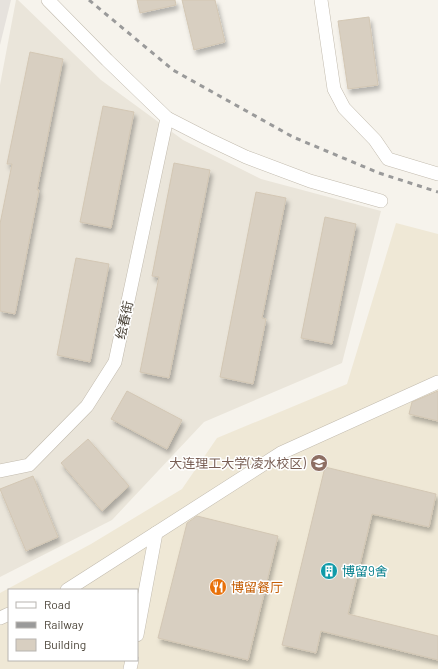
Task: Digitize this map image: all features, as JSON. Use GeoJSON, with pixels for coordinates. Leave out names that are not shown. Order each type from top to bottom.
{"type":"FeatureCollection","features":[{"type":"Feature","properties":{"kind":"street"},"geometry":{"type":"LineString","coordinates":[[48,0],[167,118],[246,157],[310,181],[381,201]]}},
{"type":"Feature","properties":{"kind":"street"},"geometry":{"type":"LineString","coordinates":[[321,0],[334,89],[344,108],[375,140],[388,159],[438,174]]}},
{"type":"Feature","properties":{"kind":"street","name":"绘春街"},"geometry":{"type":"LineString","coordinates":[[0,471],[29,465],[87,406],[115,362],[167,118]]}},
{"type":"Feature","properties":{"kind":"street"},"geometry":{"type":"LineString","coordinates":[[69,589],[281,453],[438,382]]}},
{"type":"Feature","properties":{"kind":"street"},"geometry":{"type":"LineString","coordinates":[[138,630],[156,533]]}},
{"type":"Feature","properties":{"kind":"shaded area"},"geometry":{"type":"Polygon","coordinates":[[[0,0],[11,0],[0,45],[0,0]]]}},
{"type":"Feature","properties":{"kind":"shaded area"},"geometry":{"type":"Polygon","coordinates":[[[16,0],[18,0],[101,80],[183,140],[261,179],[381,211],[342,363],[204,422],[112,520],[0,577],[0,85],[16,0]]]}},
{"type":"Feature","properties":{"kind":"shaded area","name":"大连理工大学(凌水校区)"},"geometry":{"type":"Polygon","coordinates":[[[396,223],[438,234],[438,669],[0,669],[0,593],[91,544],[182,489],[217,438],[347,384],[396,223]]]}},
{"type":"Feature","properties":{"kind":"building"},"geometry":{"type":"Polygon","coordinates":[[[137,0],[175,0],[176,5],[140,13],[137,0]]]}},
{"type":"Feature","properties":{"kind":"building"},"geometry":{"type":"Polygon","coordinates":[[[182,0],[215,0],[225,42],[194,50],[182,0]]]}},
{"type":"Feature","properties":{"kind":"building"},"geometry":{"type":"Polygon","coordinates":[[[369,17],[378,85],[348,89],[338,21],[369,17]]]}},
{"type":"Feature","properties":{"kind":"building"},"geometry":{"type":"Polygon","coordinates":[[[30,52],[63,59],[37,190],[39,190],[15,314],[0,311],[0,224],[12,164],[7,164],[30,52]]]}},
{"type":"Feature","properties":{"kind":"building"},"geometry":{"type":"Polygon","coordinates":[[[103,106],[134,112],[111,228],[80,222],[103,106]]]}},
{"type":"Feature","properties":{"kind":"building"},"geometry":{"type":"Polygon","coordinates":[[[174,163],[210,170],[169,378],[140,372],[159,277],[152,276],[174,163]]]}},
{"type":"Feature","properties":{"kind":"building"},"geometry":{"type":"Polygon","coordinates":[[[256,192],[286,198],[262,318],[266,319],[253,384],[220,377],[256,192]]]}},
{"type":"Feature","properties":{"kind":"building"},"geometry":{"type":"Polygon","coordinates":[[[325,217],[356,224],[332,344],[301,338],[325,217]]]}},
{"type":"Feature","properties":{"kind":"building"},"geometry":{"type":"Polygon","coordinates":[[[76,258],[109,264],[90,362],[57,355],[76,258]]]}},
{"type":"Feature","properties":{"kind":"building"},"geometry":{"type":"Polygon","coordinates":[[[127,391],[182,420],[167,449],[111,419],[127,391]]]}},
{"type":"Feature","properties":{"kind":"building"},"geometry":{"type":"Polygon","coordinates":[[[438,391],[438,421],[409,414],[412,402],[438,391]]]}},
{"type":"Feature","properties":{"kind":"building"},"geometry":{"type":"Polygon","coordinates":[[[88,439],[129,486],[102,511],[61,463],[88,439]]]}},
{"type":"Feature","properties":{"kind":"building","name":"博留9舍"},"geometry":{"type":"Polygon","coordinates":[[[325,467],[436,494],[429,527],[372,514],[348,614],[438,636],[438,660],[321,631],[316,653],[282,645],[325,467]]]}},
{"type":"Feature","properties":{"kind":"building"},"geometry":{"type":"Polygon","coordinates":[[[33,476],[58,537],[26,551],[0,489],[33,476]]]}},
{"type":"Feature","properties":{"kind":"building","name":"博留餐厅"},"geometry":{"type":"Polygon","coordinates":[[[197,516],[278,536],[248,660],[158,638],[187,523],[197,516]]]}},
{"type":"Feature","properties":{"kind":"railway"},"geometry":{"type":"LineString","coordinates":[[89,0],[173,70],[293,137],[379,173],[438,192]]}},
{"type":"Feature","properties":{"kind":"place","name":"大连理工大学(凌水校区)"},"geometry":{"type":"Point","coordinates":[319,463]}},
{"type":"Feature","properties":{"kind":"place","name":"博留9舍"},"geometry":{"type":"Point","coordinates":[329,571]}},
{"type":"Feature","properties":{"kind":"place","name":"博留餐厅"},"geometry":{"type":"Point","coordinates":[218,587]}}]}
